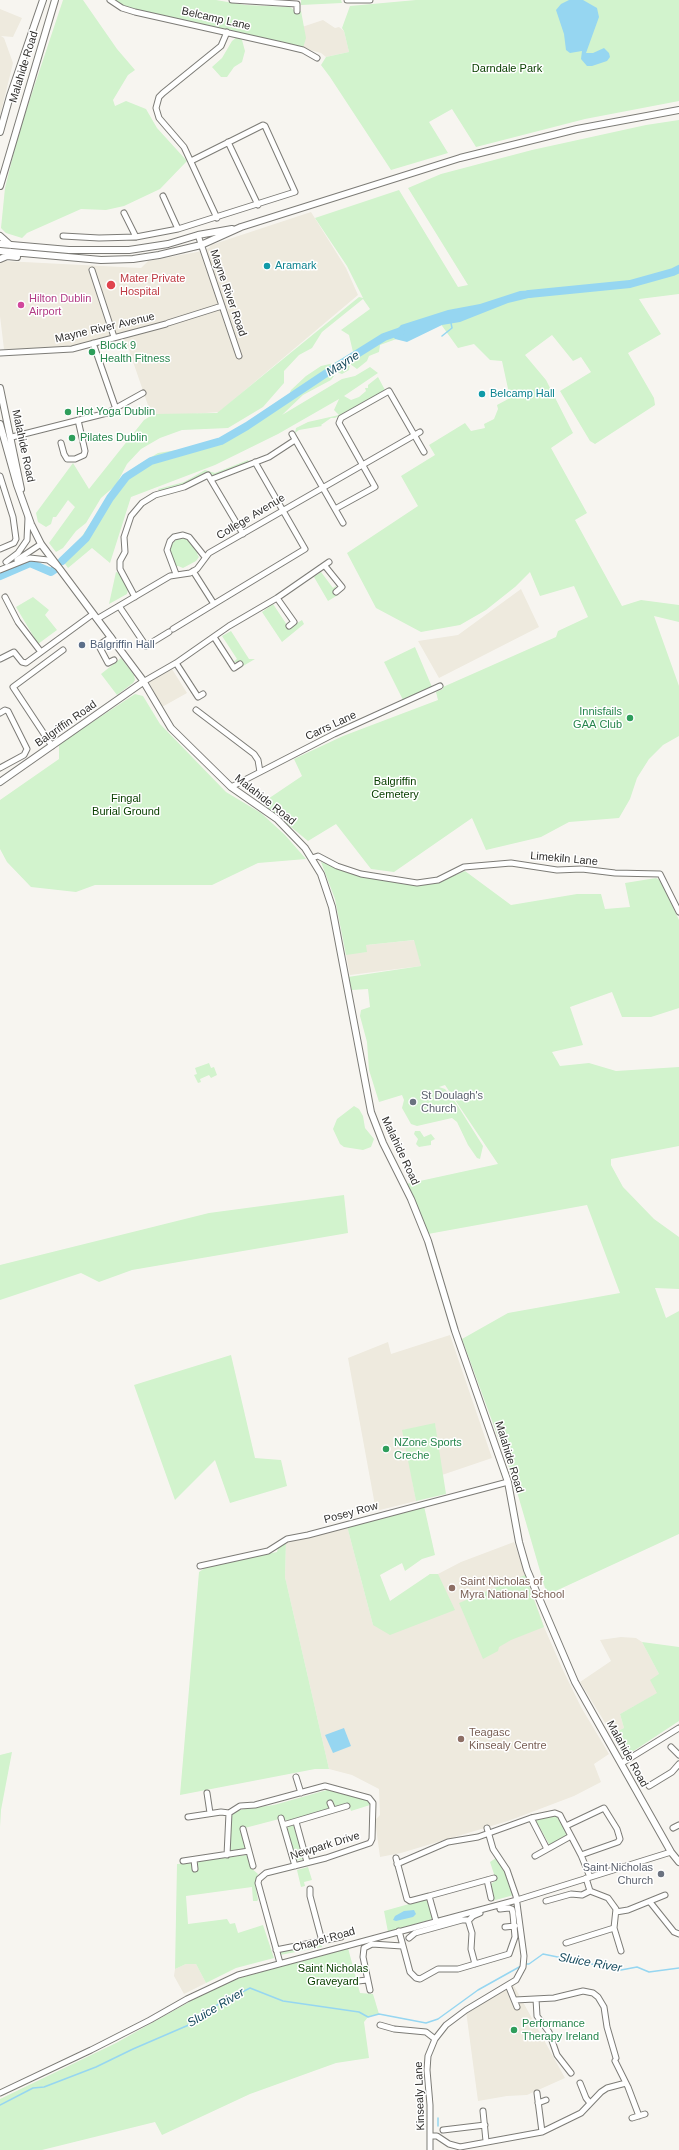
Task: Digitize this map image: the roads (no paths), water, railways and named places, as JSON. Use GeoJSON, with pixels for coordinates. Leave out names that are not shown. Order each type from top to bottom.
{"type":"FeatureCollection","features":[{"type":"Feature","properties":{"kind":"main road","name":"Malahide Road"},"geometry":{"type":"LineString","coordinates":[[0,132],[10,96],[43,0]]}},
{"type":"Feature","properties":{"kind":"main road","name":"Malahide Road"},"geometry":{"type":"LineString","coordinates":[[0,186],[55,0]]}},
{"type":"Feature","properties":{"kind":"main road"},"geometry":{"type":"LineString","coordinates":[[0,244],[76,250],[129,250],[168,244],[241,227],[419,171],[518,143],[617,120],[679,110]]}},
{"type":"Feature","properties":{"kind":"main road"},"geometry":{"type":"LineString","coordinates":[[0,251],[101,260],[133,259],[201,245],[241,227]]}},
{"type":"Feature","properties":{"kind":"main road"},"geometry":{"type":"LineString","coordinates":[[0,236],[10,245]]}},
{"type":"Feature","properties":{"kind":"main road"},"geometry":{"type":"LineString","coordinates":[[0,259],[8,256],[35,258],[44,255]]}},
{"type":"Feature","properties":{"kind":"main road","name":"Malahide Road"},"geometry":{"type":"LineString","coordinates":[[0,388],[12,437],[25,508]]}},
{"type":"Feature","properties":{"kind":"main road","name":"Malahide Road"},"geometry":{"type":"LineString","coordinates":[[0,424],[17,485],[28,516],[41,544],[143,682],[171,728],[231,787],[277,819],[312,858],[321,874],[332,907],[371,1112],[388,1155],[413,1204],[428,1241],[455,1331],[508,1482],[519,1542],[530,1577],[575,1682],[671,1852],[679,1862]]}},
{"type":"Feature","properties":{"kind":"main road","name":"Balgriffin Road"},"geometry":{"type":"LineString","coordinates":[[0,782],[143,682]]}},
{"type":"Feature","properties":{"kind":"street","name":"Belcamp Lane"},"geometry":{"type":"LineString","coordinates":[[110,0],[122,8],[135,12],[303,50],[317,58]]}},
{"type":"Feature","properties":{"kind":"street"},"geometry":{"type":"LineString","coordinates":[[232,0],[297,4],[297,11]]}},
{"type":"Feature","properties":{"kind":"street"},"geometry":{"type":"LineString","coordinates":[[347,0],[370,0]]}},
{"type":"Feature","properties":{"kind":"street"},"geometry":{"type":"LineString","coordinates":[[217,218],[184,147],[159,118],[157,102],[163,93],[221,46],[227,32]]}},
{"type":"Feature","properties":{"kind":"street"},"geometry":{"type":"LineString","coordinates":[[63,236],[136,237],[178,229],[217,218],[295,192],[265,126],[262,125],[191,161]]}},
{"type":"Feature","properties":{"kind":"street"},"geometry":{"type":"LineString","coordinates":[[228,142],[258,205]]}},
{"type":"Feature","properties":{"kind":"street"},"geometry":{"type":"LineString","coordinates":[[163,196],[178,229]]}},
{"type":"Feature","properties":{"kind":"street"},"geometry":{"type":"LineString","coordinates":[[124,213],[136,237]]}},
{"type":"Feature","properties":{"kind":"street","name":"Mayne River Road"},"geometry":{"type":"LineString","coordinates":[[198,236],[238,356]]}},
{"type":"Feature","properties":{"kind":"street"},"geometry":{"type":"LineString","coordinates":[[92,270],[114,337]]}},
{"type":"Feature","properties":{"kind":"street","name":"Mayne River Avenue"},"geometry":{"type":"LineString","coordinates":[[0,353],[56,350],[93,343],[222,306]]}},
{"type":"Feature","properties":{"kind":"street"},"geometry":{"type":"LineString","coordinates":[[93,343],[116,409]]}},
{"type":"Feature","properties":{"kind":"street"},"geometry":{"type":"LineString","coordinates":[[335,509],[375,487],[339,424],[339,420],[388,389],[417,433],[424,452]]}},
{"type":"Feature","properties":{"kind":"street"},"geometry":{"type":"LineString","coordinates":[[12,437],[107,413],[143,393]]}},
{"type":"Feature","properties":{"kind":"street"},"geometry":{"type":"LineString","coordinates":[[61,443],[67,459],[75,459],[84,455],[85,451],[78,420]]}},
{"type":"Feature","properties":{"kind":"street","name":"College Avenue"},"geometry":{"type":"LineString","coordinates":[[194,571],[202,563],[205,557],[282,510],[417,433]]}},
{"type":"Feature","properties":{"kind":"street"},"geometry":{"type":"LineString","coordinates":[[292,434],[344,523]]}},
{"type":"Feature","properties":{"kind":"street"},"geometry":{"type":"LineString","coordinates":[[212,479],[279,451],[295,440]]}},
{"type":"Feature","properties":{"kind":"street"},"geometry":{"type":"LineString","coordinates":[[119,606],[146,646],[305,549],[254,462]]}},
{"type":"Feature","properties":{"kind":"street"},"geometry":{"type":"LineString","coordinates":[[135,597],[120,569],[120,561],[125,552],[124,537],[131,516],[142,503],[155,495],[184,486],[206,475],[209,476],[243,534]]}},
{"type":"Feature","properties":{"kind":"street"},"geometry":{"type":"LineString","coordinates":[[0,476],[13,517],[16,539],[14,543],[0,549]]}},
{"type":"Feature","properties":{"kind":"street"},"geometry":{"type":"LineString","coordinates":[[6,562],[18,553],[28,540],[28,516]]}},
{"type":"Feature","properties":{"kind":"street"},"geometry":{"type":"LineString","coordinates":[[176,574],[167,550],[168,545],[174,537],[183,535],[189,537],[205,557]]}},
{"type":"Feature","properties":{"kind":"street"},"geometry":{"type":"LineString","coordinates":[[0,564],[41,544]]}},
{"type":"Feature","properties":{"kind":"street"},"geometry":{"type":"LineString","coordinates":[[0,570],[41,544]]}},
{"type":"Feature","properties":{"kind":"street"},"geometry":{"type":"LineString","coordinates":[[0,570],[30,558],[48,560],[60,569]]}},
{"type":"Feature","properties":{"kind":"street"},"geometry":{"type":"LineString","coordinates":[[143,682],[176,664],[214,637],[277,598],[329,562]]}},
{"type":"Feature","properties":{"kind":"street"},"geometry":{"type":"LineString","coordinates":[[325,566],[342,587],[336,592]]}},
{"type":"Feature","properties":{"kind":"street"},"geometry":{"type":"LineString","coordinates":[[0,659],[14,652],[22,662],[26,663],[95,616],[119,606],[176,574],[194,571],[214,604]]}},
{"type":"Feature","properties":{"kind":"street"},"geometry":{"type":"LineString","coordinates":[[5,598],[18,622],[41,652]]}},
{"type":"Feature","properties":{"kind":"street"},"geometry":{"type":"LineString","coordinates":[[277,598],[294,622],[288,626]]}},
{"type":"Feature","properties":{"kind":"street"},"geometry":{"type":"LineString","coordinates":[[111,637],[102,643],[100,648],[108,663],[114,660]]}},
{"type":"Feature","properties":{"kind":"street"},"geometry":{"type":"LineString","coordinates":[[214,637],[234,668],[240,664]]}},
{"type":"Feature","properties":{"kind":"street"},"geometry":{"type":"LineString","coordinates":[[52,746],[13,687],[63,650]]}},
{"type":"Feature","properties":{"kind":"street"},"geometry":{"type":"LineString","coordinates":[[176,664],[198,697],[203,694]]}},
{"type":"Feature","properties":{"kind":"street","name":"Carrs Lane"},"geometry":{"type":"LineString","coordinates":[[231,787],[334,734],[440,686]]}},
{"type":"Feature","properties":{"kind":"street"},"geometry":{"type":"LineString","coordinates":[[0,713],[5,710],[8,711],[27,750],[24,755],[0,768]]}},
{"type":"Feature","properties":{"kind":"street"},"geometry":{"type":"LineString","coordinates":[[196,710],[254,754],[258,760],[260,772]]}},
{"type":"Feature","properties":{"kind":"street","name":"Limekiln Lane"},"geometry":{"type":"LineString","coordinates":[[312,858],[318,856],[337,866],[361,874],[417,883],[438,880],[464,867],[511,863],[557,870],[582,869],[615,874],[660,874],[679,912]]}},
{"type":"Feature","properties":{"kind":"street","name":"Posey Row"},"geometry":{"type":"LineString","coordinates":[[200,1566],[268,1551],[287,1539],[308,1535],[508,1482]]}},
{"type":"Feature","properties":{"kind":"street"},"geometry":{"type":"LineString","coordinates":[[622,1763],[679,1728]]}},
{"type":"Feature","properties":{"kind":"street"},"geometry":{"type":"LineString","coordinates":[[671,1747],[679,1755]]}},
{"type":"Feature","properties":{"kind":"street"},"geometry":{"type":"LineString","coordinates":[[649,1786],[672,1772],[679,1764]]}},
{"type":"Feature","properties":{"kind":"street"},"geometry":{"type":"LineString","coordinates":[[296,1777],[301,1792]]}},
{"type":"Feature","properties":{"kind":"street","name":"Newpark Drive"},"geometry":{"type":"LineString","coordinates":[[229,1813],[233,1809],[240,1806],[255,1805],[325,1786],[370,1798],[373,1803],[372,1839],[370,1843],[266,1873],[259,1879],[258,1883],[280,1963]]}},
{"type":"Feature","properties":{"kind":"street"},"geometry":{"type":"LineString","coordinates":[[207,1794],[210,1813]]}},
{"type":"Feature","properties":{"kind":"street"},"geometry":{"type":"LineString","coordinates":[[330,1803],[333,1810]]}},
{"type":"Feature","properties":{"kind":"street"},"geometry":{"type":"LineString","coordinates":[[283,1825],[347,1806]]}},
{"type":"Feature","properties":{"kind":"street"},"geometry":{"type":"LineString","coordinates":[[566,1826],[604,1808],[617,1829],[619,1834],[618,1842],[581,1856]]}},
{"type":"Feature","properties":{"kind":"street"},"geometry":{"type":"LineString","coordinates":[[188,1817],[210,1813],[229,1813],[227,1855]]}},
{"type":"Feature","properties":{"kind":"street"},"geometry":{"type":"LineString","coordinates":[[397,1864],[448,1842],[488,1834],[531,1818],[557,1814],[566,1826],[581,1856],[588,1878],[590,1891]]}},
{"type":"Feature","properties":{"kind":"street"},"geometry":{"type":"LineString","coordinates":[[281,1818],[294,1866]]}},
{"type":"Feature","properties":{"kind":"street"},"geometry":{"type":"LineString","coordinates":[[531,1818],[547,1849]]}},
{"type":"Feature","properties":{"kind":"street"},"geometry":{"type":"LineString","coordinates":[[296,1822],[307,1862]]}},
{"type":"Feature","properties":{"kind":"street"},"geometry":{"type":"LineString","coordinates":[[673,1828],[679,1824]]}},
{"type":"Feature","properties":{"kind":"street","name":"Kinsealy Lane"},"geometry":{"type":"LineString","coordinates":[[430,2150],[430,2105],[427,2070],[428,2056],[435,2039],[446,2025],[466,2010],[508,1985],[520,1976],[524,1962],[516,1900],[510,1879],[493,1849],[487,1828]]}},
{"type":"Feature","properties":{"kind":"street"},"geometry":{"type":"LineString","coordinates":[[243,1829],[253,1866]]}},
{"type":"Feature","properties":{"kind":"street"},"geometry":{"type":"LineString","coordinates":[[535,1856],[571,1836]]}},
{"type":"Feature","properties":{"kind":"street"},"geometry":{"type":"LineString","coordinates":[[183,1862],[249,1851]]}},
{"type":"Feature","properties":{"kind":"street","name":"Chapel Road"},"geometry":{"type":"LineString","coordinates":[[0,2093],[91,2050],[215,1985],[238,1975],[516,1900],[671,1852]]}},
{"type":"Feature","properties":{"kind":"street"},"geometry":{"type":"LineString","coordinates":[[396,1858],[408,1900],[429,1896],[494,1878]]}},
{"type":"Feature","properties":{"kind":"street"},"geometry":{"type":"LineString","coordinates":[[194,1860],[195,1869]]}},
{"type":"Feature","properties":{"kind":"street"},"geometry":{"type":"LineString","coordinates":[[487,1880],[491,1898]]}},
{"type":"Feature","properties":{"kind":"street"},"geometry":{"type":"LineString","coordinates":[[310,1889],[310,1896],[322,1941]]}},
{"type":"Feature","properties":{"kind":"street"},"geometry":{"type":"LineString","coordinates":[[546,1901],[571,1894],[582,1895],[590,1891],[608,1898],[616,1912],[614,1928],[620,1951]]}},
{"type":"Feature","properties":{"kind":"street"},"geometry":{"type":"LineString","coordinates":[[616,1912],[628,1910],[650,1902],[665,1894]]}},
{"type":"Feature","properties":{"kind":"street"},"geometry":{"type":"LineString","coordinates":[[429,1896],[436,1921]]}},
{"type":"Feature","properties":{"kind":"street"},"geometry":{"type":"LineString","coordinates":[[650,1902],[674,1932],[679,1934]]}},
{"type":"Feature","properties":{"kind":"street"},"geometry":{"type":"LineString","coordinates":[[399,1931],[410,1972],[416,1978],[423,1978],[438,1969],[455,1969],[509,1954],[515,1937],[512,1909],[500,1909]]}},
{"type":"Feature","properties":{"kind":"street"},"geometry":{"type":"LineString","coordinates":[[468,1921],[473,1916],[480,1913]]}},
{"type":"Feature","properties":{"kind":"street"},"geometry":{"type":"LineString","coordinates":[[408,1938],[414,1933],[462,1920],[468,1921]]}},
{"type":"Feature","properties":{"kind":"street"},"geometry":{"type":"LineString","coordinates":[[468,1921],[472,1933],[471,1949],[474,1964]]}},
{"type":"Feature","properties":{"kind":"street"},"geometry":{"type":"LineString","coordinates":[[505,1927],[515,1926]]}},
{"type":"Feature","properties":{"kind":"street"},"geometry":{"type":"LineString","coordinates":[[566,1943],[614,1928]]}},
{"type":"Feature","properties":{"kind":"street"},"geometry":{"type":"LineString","coordinates":[[276,1950],[308,1942],[341,1937]]}},
{"type":"Feature","properties":{"kind":"street"},"geometry":{"type":"LineString","coordinates":[[370,1990],[363,1957],[364,1948],[372,1944],[402,1946]]}},
{"type":"Feature","properties":{"kind":"street"},"geometry":{"type":"LineString","coordinates":[[358,1981],[368,1980]]}},
{"type":"Feature","properties":{"kind":"street"},"geometry":{"type":"LineString","coordinates":[[508,1985],[517,2007]]}},
{"type":"Feature","properties":{"kind":"street"},"geometry":{"type":"LineString","coordinates":[[515,2000],[557,1998],[583,1991],[593,1993],[598,1997],[604,2007],[616,2060],[638,2116]]}},
{"type":"Feature","properties":{"kind":"street"},"geometry":{"type":"LineString","coordinates":[[536,1999],[537,2016],[549,2032],[557,2055],[571,2073]]}},
{"type":"Feature","properties":{"kind":"street"},"geometry":{"type":"LineString","coordinates":[[380,2025],[394,2029],[426,2032],[435,2039]]}},
{"type":"Feature","properties":{"kind":"street"},"geometry":{"type":"LineString","coordinates":[[608,2052],[614,2051]]}},
{"type":"Feature","properties":{"kind":"street"},"geometry":{"type":"LineString","coordinates":[[580,2083],[590,2104]]}},
{"type":"Feature","properties":{"kind":"street"},"geometry":{"type":"LineString","coordinates":[[431,2136],[436,2136],[454,2146],[542,2132],[570,2120],[581,2113],[607,2088],[626,2083]]}},
{"type":"Feature","properties":{"kind":"street"},"geometry":{"type":"LineString","coordinates":[[537,2093],[542,2132]]}},
{"type":"Feature","properties":{"kind":"street"},"geometry":{"type":"LineString","coordinates":[[538,2103],[546,2100]]}},
{"type":"Feature","properties":{"kind":"street"},"geometry":{"type":"LineString","coordinates":[[483,2111],[486,2141]]}},
{"type":"Feature","properties":{"kind":"street"},"geometry":{"type":"LineString","coordinates":[[632,2118],[645,2114]]}},
{"type":"Feature","properties":{"kind":"street"},"geometry":{"type":"LineString","coordinates":[[444,2130],[485,2125]]}},
{"type":"Feature","properties":{"kind":"water"},"geometry":{"type":"Polygon","coordinates":[[[569,0],[583,0],[597,8],[599,17],[586,53],[593,53],[604,48],[609,53],[610,57],[607,61],[592,66],[587,66],[581,59],[582,51],[570,53],[566,50],[564,34],[556,10],[561,4],[569,0]]]}},
{"type":"Feature","properties":{"kind":"water"},"geometry":{"type":"Polygon","coordinates":[[[535,290],[539,293],[537,296],[508,303],[460,322],[442,325],[407,342],[395,339],[392,335],[401,325],[448,310],[480,304],[520,291],[535,290]]]}},
{"type":"Feature","properties":{"kind":"water"},"geometry":{"type":"Polygon","coordinates":[[[344,1728],[351,1746],[333,1753],[325,1735],[344,1728]]]}},
{"type":"Feature","properties":{"kind":"water"},"geometry":{"type":"Polygon","coordinates":[[[414,1910],[416,1914],[413,1917],[396,1921],[393,1920],[395,1916],[404,1911],[414,1910]]]}},
{"type":"Feature","properties":{"kind":"waterway","name":"Mayne"},"geometry":{"type":"LineString","coordinates":[[529,294],[630,284],[679,269]]}},
{"type":"Feature","properties":{"kind":"waterway"},"geometry":{"type":"LineString","coordinates":[[442,336],[452,328],[451,323]]}},
{"type":"Feature","properties":{"kind":"waterway","name":"Mayne"},"geometry":{"type":"LineString","coordinates":[[62,561],[86,538],[110,498],[126,477],[151,461],[221,441],[247,426],[384,337],[401,331]]}},
{"type":"Feature","properties":{"kind":"waterway","name":"Mayne"},"geometry":{"type":"LineString","coordinates":[[0,576],[30,563],[51,572],[54,570]]}},
{"type":"Feature","properties":{"kind":"waterway","name":"Sluice River"},"geometry":{"type":"LineString","coordinates":[[527,1964],[543,1954],[621,1970],[637,1967],[649,1972],[679,1968]]}},
{"type":"Feature","properties":{"kind":"waterway","name":"Sluice River"},"geometry":{"type":"LineString","coordinates":[[0,2105],[33,2088],[44,2087],[96,2067],[191,2024],[217,2005],[250,1988],[283,2001],[359,2012],[368,2017],[379,2014],[426,2023],[438,2019],[478,1990],[521,1966]]}},
{"type":"Feature","properties":{"kind":"waterway"},"geometry":{"type":"LineString","coordinates":[[438,2118],[438,2126]]}},
{"type":"Feature","properties":{"kind":"place","name":"Aramark"},"geometry":{"type":"Point","coordinates":[267,266]}},
{"type":"Feature","properties":{"kind":"place","name":"Mater Private Hospital"},"geometry":{"type":"Point","coordinates":[111,285]}},
{"type":"Feature","properties":{"kind":"place","name":"Hilton Dublin Airport"},"geometry":{"type":"Point","coordinates":[21,305]}},
{"type":"Feature","properties":{"kind":"place","name":"Block 9 Health Fitness"},"geometry":{"type":"Point","coordinates":[92,352]}},
{"type":"Feature","properties":{"kind":"place","name":"Belcamp Hall"},"geometry":{"type":"Point","coordinates":[482,394]}},
{"type":"Feature","properties":{"kind":"place","name":"Hot Yoga Dublin"},"geometry":{"type":"Point","coordinates":[68,412]}},
{"type":"Feature","properties":{"kind":"place","name":"Pilates Dublin"},"geometry":{"type":"Point","coordinates":[72,438]}},
{"type":"Feature","properties":{"kind":"place","name":"Balgriffin Hall"},"geometry":{"type":"Point","coordinates":[82,645]}},
{"type":"Feature","properties":{"kind":"place","name":"Innisfails GAA Club"},"geometry":{"type":"Point","coordinates":[630,718]}},
{"type":"Feature","properties":{"kind":"place","name":"St Doulagh's Church"},"geometry":{"type":"Point","coordinates":[413,1102]}},
{"type":"Feature","properties":{"kind":"place","name":"NZone Sports Creche"},"geometry":{"type":"Point","coordinates":[386,1449]}},
{"type":"Feature","properties":{"kind":"place","name":"Saint Nicholas of Myra National School"},"geometry":{"type":"Point","coordinates":[452,1588]}},
{"type":"Feature","properties":{"kind":"place","name":"Teagasc Kinsealy Centre"},"geometry":{"type":"Point","coordinates":[461,1739]}},
{"type":"Feature","properties":{"kind":"place","name":"Saint Nicholas Church"},"geometry":{"type":"Point","coordinates":[661,1874]}},
{"type":"Feature","properties":{"kind":"place","name":"Performance Therapy Ireland"},"geometry":{"type":"Point","coordinates":[514,2030]}},
{"type":"Feature","properties":{"kind":"park label","name":"Darndale Park"},"geometry":{"type":"Point","coordinates":[507,69]}},
{"type":"Feature","properties":{"kind":"park label","name":"Balgriffin Cemetery"},"geometry":{"type":"Point","coordinates":[395,788]}},
{"type":"Feature","properties":{"kind":"park label","name":"Fingal Burial Ground"},"geometry":{"type":"Point","coordinates":[126,805]}},
{"type":"Feature","properties":{"kind":"park label","name":"Saint Nicholas Graveyard"},"geometry":{"type":"Point","coordinates":[333,1975]}}]}
